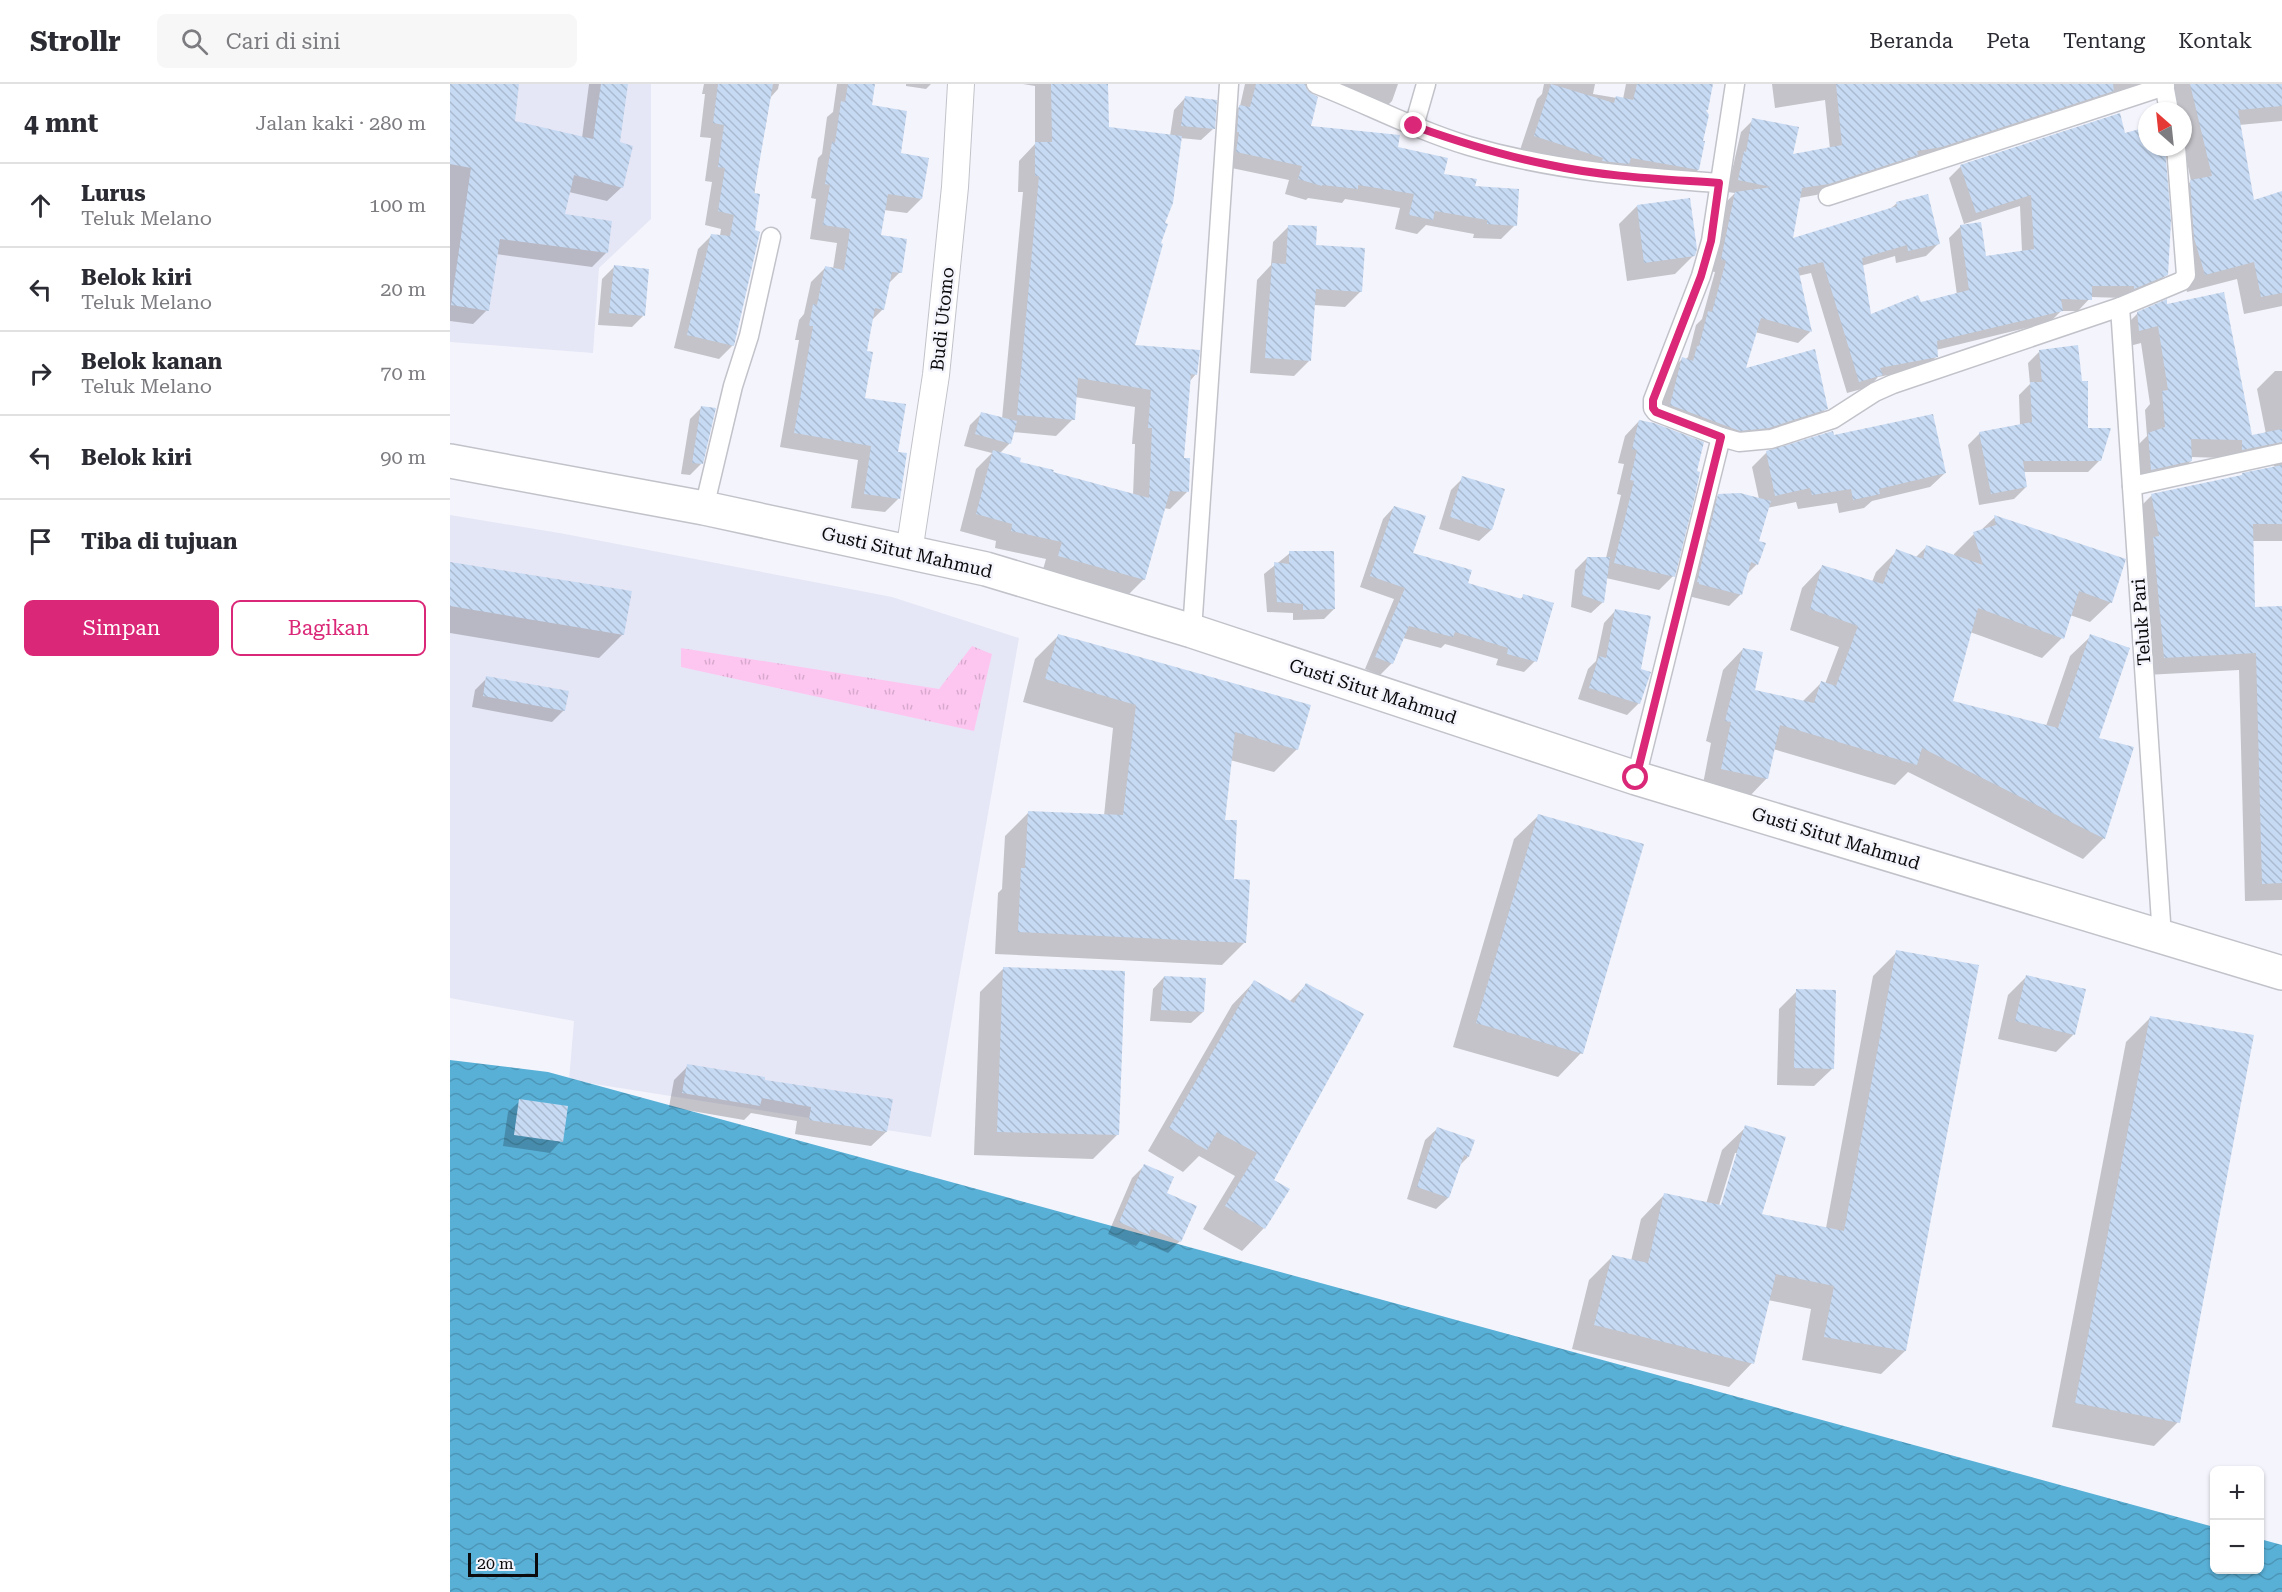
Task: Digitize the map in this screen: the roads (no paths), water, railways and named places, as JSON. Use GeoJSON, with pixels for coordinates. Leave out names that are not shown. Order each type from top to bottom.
{"type":"FeatureCollection","features":[{"type":"Feature","properties":{"kind":"highway","name":"Gusti Situt Mahmud"},"geometry":{"type":"LineString","coordinates":[[450,461],[704,508],[986,569],[1192,631],[1636,778],[2282,973]]}},
{"type":"Feature","properties":{"kind":"street","name":"Budi Utomo"},"geometry":{"type":"LineString","coordinates":[[909,552],[936,375],[955,187],[961,84]]}},
{"type":"Feature","properties":{"kind":"street"},"geometry":{"type":"LineString","coordinates":[[1192,631],[1229,84]]}},
{"type":"Feature","properties":{"kind":"street"},"geometry":{"type":"LineString","coordinates":[[1316,84],[1414,126],[1468,146],[1551,166],[1633,177],[1719,183]]}},
{"type":"Feature","properties":{"kind":"street"},"geometry":{"type":"LineString","coordinates":[[1414,126],[1426,84]]}},
{"type":"Feature","properties":{"kind":"street"},"geometry":{"type":"LineString","coordinates":[[1735,84],[1711,241],[1701,276],[1653,400],[1653,408],[1656,412],[1739,442],[1771,439],[1833,420],[1875,392],[1893,384],[2120,307],[2182,281],[2186,275],[2177,156]]}},
{"type":"Feature","properties":{"kind":"street"},"geometry":{"type":"LineString","coordinates":[[1828,196],[2165,85],[2168,102]]}},
{"type":"Feature","properties":{"kind":"street"},"geometry":{"type":"LineString","coordinates":[[704,508],[771,237]]}},
{"type":"Feature","properties":{"kind":"street","name":"Teluk Pari"},"geometry":{"type":"LineString","coordinates":[[2120,307],[2162,937]]}},
{"type":"Feature","properties":{"kind":"street"},"geometry":{"type":"LineString","coordinates":[[1636,778],[1721,437]]}},
{"type":"Feature","properties":{"kind":"street"},"geometry":{"type":"LineString","coordinates":[[2132,486],[2282,453]]}},
{"type":"Feature","properties":{"kind":"water"},"geometry":{"type":"Polygon","coordinates":[[[450,1060],[548,1072],[2210,1526],[2210,1574],[2264,1574],[2264,1540],[2282,1545],[2282,1592],[450,1592],[450,1060]]]}}]}
